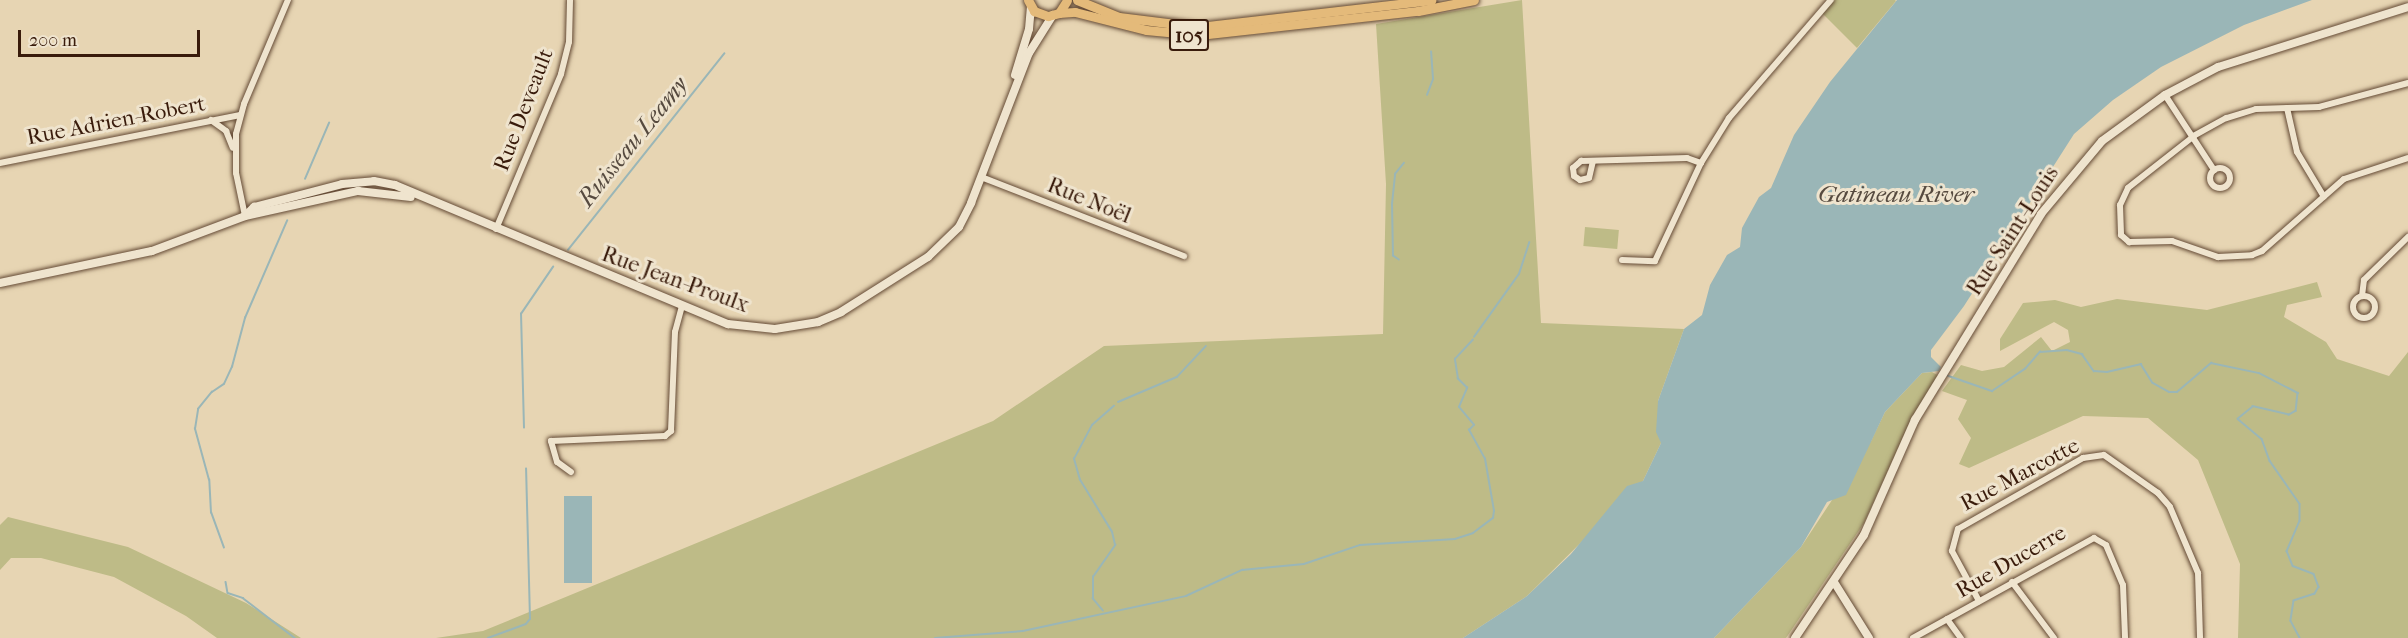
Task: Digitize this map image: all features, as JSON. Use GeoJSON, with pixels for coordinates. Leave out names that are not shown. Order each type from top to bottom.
{"type":"FeatureCollection","features":[{"type":"Feature","properties":{"kind":"main road"},"geometry":{"type":"LineString","coordinates":[[1056,14],[1067,0]]}},
{"type":"Feature","properties":{"kind":"main road","name":"105"},"geometry":{"type":"LineString","coordinates":[[1077,0],[1119,17],[1199,27],[1431,0]]}},
{"type":"Feature","properties":{"kind":"main road","name":"105"},"geometry":{"type":"LineString","coordinates":[[1029,2],[1038,14],[1075,12],[1158,32],[1199,35],[1372,16],[1474,0]]}},
{"type":"Feature","properties":{"kind":"street","name":"Rue Adrien-Robert"},"geometry":{"type":"LineString","coordinates":[[245,216],[235,159],[240,116],[288,0]]}},
{"type":"Feature","properties":{"kind":"street","name":"Rue Deveault"},"geometry":{"type":"LineString","coordinates":[[496,229],[561,74],[569,42],[570,0]]}},
{"type":"Feature","properties":{"kind":"street"},"geometry":{"type":"LineString","coordinates":[[1622,260],[1655,261],[1701,163],[1739,105],[1831,0]]}},
{"type":"Feature","properties":{"kind":"street","name":"Rue Jean-Proulx"},"geometry":{"type":"LineString","coordinates":[[1014,87],[1029,29],[1029,2]]}},
{"type":"Feature","properties":{"kind":"street","name":"Rue Saint-Louis"},"geometry":{"type":"LineString","coordinates":[[1795,638],[1870,525],[1911,429],[2041,214],[2066,180],[2102,141],[2165,95],[2218,67],[2408,7]]}},
{"type":"Feature","properties":{"kind":"street","name":"Rue Jean-Proulx"},"geometry":{"type":"LineString","coordinates":[[0,283],[152,251],[245,216],[327,192],[352,182],[383,182],[728,324],[762,329],[794,327],[830,318],[936,251],[963,219],[1014,87],[1034,42],[1056,14]]}},
{"type":"Feature","properties":{"kind":"street"},"geometry":{"type":"LineString","coordinates":[[2408,82],[2319,107],[2244,111],[2194,136],[2128,188],[2120,205],[2124,240],[2172,241],[2208,255],[2238,258],[2262,251],[2354,173],[2408,158]]}},
{"type":"Feature","properties":{"kind":"street"},"geometry":{"type":"LineString","coordinates":[[2165,95],[2194,136],[2214,170]]}},
{"type":"Feature","properties":{"kind":"street"},"geometry":{"type":"LineString","coordinates":[[2287,108],[2297,152],[2324,197]]}},
{"type":"Feature","properties":{"kind":"street","name":"Rue Adrien-Robert"},"geometry":{"type":"LineString","coordinates":[[0,163],[240,116]]}},
{"type":"Feature","properties":{"kind":"street"},"geometry":{"type":"LineString","coordinates":[[211,120],[226,131],[235,159]]}},
{"type":"Feature","properties":{"kind":"street"},"geometry":{"type":"LineString","coordinates":[[1593,161],[1687,158],[1701,163]]}},
{"type":"Feature","properties":{"kind":"street","name":"Rue Noël"},"geometry":{"type":"LineString","coordinates":[[981,177],[1184,256]]}},
{"type":"Feature","properties":{"kind":"street"},"geometry":{"type":"LineString","coordinates":[[2362,296],[2364,280],[2408,237]]}},
{"type":"Feature","properties":{"kind":"street"},"geometry":{"type":"LineString","coordinates":[[571,472],[557,462],[551,441],[665,436],[671,431],[675,332],[682,306]]}},
{"type":"Feature","properties":{"kind":"street","name":"Rue Marcotte"},"geometry":{"type":"LineString","coordinates":[[1979,602],[1952,551],[1955,533],[2083,458],[2104,455],[2158,493],[2170,507],[2198,573],[2200,638]]}},
{"type":"Feature","properties":{"kind":"street","name":"Rue Ducerre"},"geometry":{"type":"LineString","coordinates":[[1913,638],[2085,540],[2099,540],[2106,545],[2123,585],[2126,638]]}},
{"type":"Feature","properties":{"kind":"street"},"geometry":{"type":"LineString","coordinates":[[1834,582],[1869,638]]}},
{"type":"Feature","properties":{"kind":"street"},"geometry":{"type":"LineString","coordinates":[[2012,582],[2054,638]]}},
{"type":"Feature","properties":{"kind":"street"},"geometry":{"type":"LineString","coordinates":[[1947,619],[1961,638]]}},
{"type":"Feature","properties":{"kind":"shaded area"},"geometry":{"type":"Polygon","coordinates":[[[1522,0],[1541,323],[1684,329],[1658,401],[1661,443],[1643,481],[1527,596],[1463,638],[436,638],[483,631],[993,421],[1104,346],[1383,334],[1386,184],[1376,24],[1522,0]]]}},
{"type":"Feature","properties":{"kind":"shaded area"},"geometry":{"type":"Polygon","coordinates":[[[1831,0],[1896,1],[1857,48],[1821,12],[1831,0]]]}},
{"type":"Feature","properties":{"kind":"shaded area"},"geometry":{"type":"Polygon","coordinates":[[[1585,227],[1619,230],[1617,249],[1583,246],[1585,227]]]}},
{"type":"Feature","properties":{"kind":"shaded area"},"geometry":{"type":"Polygon","coordinates":[[[2317,282],[2322,297],[2287,305],[2284,317],[2326,342],[2337,359],[2389,376],[2408,352],[2408,638],[2238,638],[2240,564],[2198,460],[2148,418],[2083,416],[1969,468],[1959,464],[1971,438],[1958,419],[1967,400],[1942,391],[1961,365],[1982,371],[2004,367],[2041,337],[2052,351],[2070,342],[2068,330],[2054,322],[2000,351],[2000,339],[2023,303],[2055,300],[2081,307],[2117,299],[2207,310],[2317,282]]]}},
{"type":"Feature","properties":{"kind":"shaded area"},"geometry":{"type":"Polygon","coordinates":[[[1932,372],[1939,376],[1913,415],[1864,523],[1786,638],[1714,638],[1801,547],[1871,441],[1885,412],[1922,373],[1932,372]]]}},
{"type":"Feature","properties":{"kind":"shaded area"},"geometry":{"type":"Polygon","coordinates":[[[8,517],[128,547],[246,603],[301,638],[217,638],[186,616],[114,577],[41,558],[11,558],[0,570],[0,525],[8,517]]]}},
{"type":"Feature","properties":{"kind":"water","name":"Gatineau River"},"geometry":{"type":"Polygon","coordinates":[[[1897,0],[2312,0],[2244,25],[2161,67],[2113,100],[2074,134],[1964,306],[1931,350],[1931,357],[1941,367],[1939,371],[1922,373],[1885,412],[1846,495],[1827,502],[1801,547],[1714,638],[1463,638],[1527,596],[1571,554],[1627,486],[1643,481],[1661,443],[1656,432],[1658,401],[1684,329],[1702,315],[1710,285],[1727,255],[1740,247],[1742,228],[1759,197],[1771,188],[1794,135],[1830,82],[1897,0]]]}},
{"type":"Feature","properties":{"kind":"water"},"geometry":{"type":"Polygon","coordinates":[[[564,496],[592,496],[592,583],[564,583],[564,496]]]}},
{"type":"Feature","properties":{"kind":"waterway"},"geometry":{"type":"LineString","coordinates":[[1427,95],[1433,79],[1431,52]]}},
{"type":"Feature","properties":{"kind":"waterway","name":"Ruisseau Leamy"},"geometry":{"type":"LineString","coordinates":[[568,250],[724,54]]}},
{"type":"Feature","properties":{"kind":"waterway"},"geometry":{"type":"LineString","coordinates":[[305,179],[329,123]]}},
{"type":"Feature","properties":{"kind":"waterway"},"geometry":{"type":"LineString","coordinates":[[1399,260],[1393,256],[1392,204],[1395,174],[1404,163]]}},
{"type":"Feature","properties":{"kind":"waterway"},"geometry":{"type":"LineString","coordinates":[[224,548],[211,513],[209,480],[195,429],[198,409],[212,392],[224,384],[232,367],[245,318],[287,221]]}},
{"type":"Feature","properties":{"kind":"waterway"},"geometry":{"type":"LineString","coordinates":[[1474,337],[1519,274],[1529,243]]}},
{"type":"Feature","properties":{"kind":"waterway","name":"Ruisseau Leamy"},"geometry":{"type":"LineString","coordinates":[[524,428],[521,314],[553,267]]}},
{"type":"Feature","properties":{"kind":"waterway"},"geometry":{"type":"LineString","coordinates":[[935,638],[1023,631],[1186,596],[1242,570],[1304,564],[1360,545],[1455,539],[1473,533],[1493,518],[1494,511],[1485,459],[1469,430],[1474,425],[1459,407],[1467,388],[1458,379],[1455,359],[1473,340]]}},
{"type":"Feature","properties":{"kind":"waterway"},"geometry":{"type":"LineString","coordinates":[[1118,402],[1177,377],[1206,346]]}},
{"type":"Feature","properties":{"kind":"waterway"},"geometry":{"type":"LineString","coordinates":[[1946,375],[1992,391],[2025,369],[2040,352],[2067,350],[2082,354],[2094,371],[2107,372],[2141,364],[2153,383],[2169,392],[2177,392],[2211,363],[2259,373],[2298,393],[2296,411],[2289,415],[2253,407],[2238,419],[2262,439],[2270,461],[2300,504],[2300,521],[2287,551],[2293,566],[2314,574],[2319,587],[2315,594],[2294,601],[2291,621],[2300,638]]}},
{"type":"Feature","properties":{"kind":"waterway"},"geometry":{"type":"LineString","coordinates":[[1103,611],[1093,599],[1093,577],[1115,545],[1112,532],[1080,480],[1074,459],[1092,425],[1114,406]]}},
{"type":"Feature","properties":{"kind":"waterway","name":"Ruisseau Leamy"},"geometry":{"type":"LineString","coordinates":[[488,638],[526,624],[530,619],[526,469]]}},
{"type":"Feature","properties":{"kind":"waterway"},"geometry":{"type":"LineString","coordinates":[[226,582],[228,593],[243,598],[295,638]]}}]}
